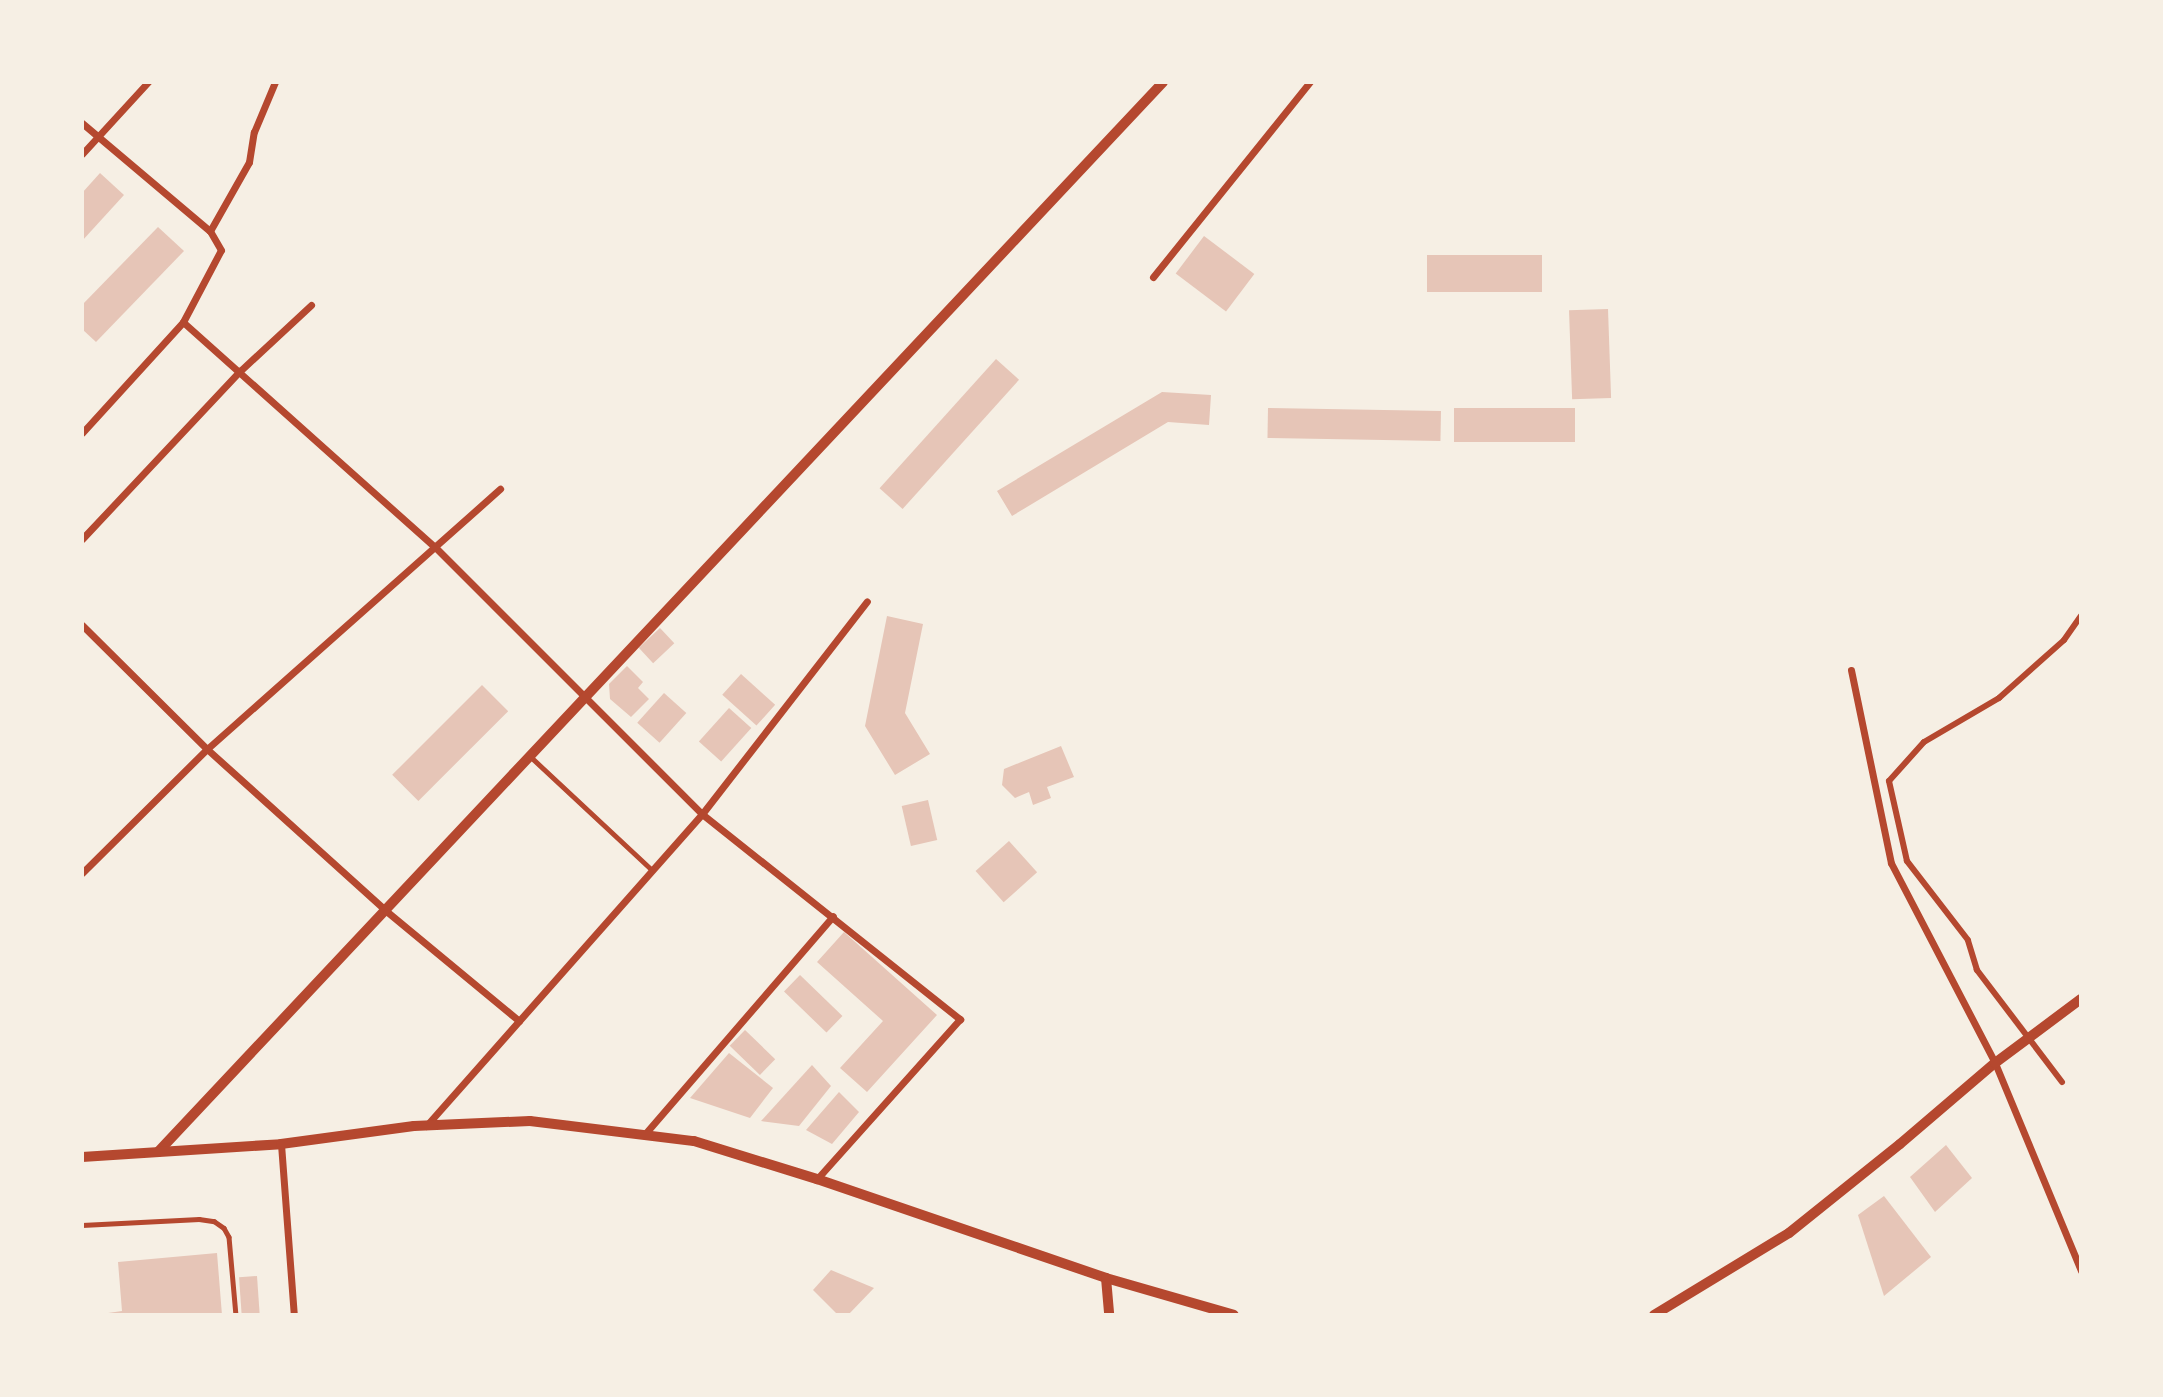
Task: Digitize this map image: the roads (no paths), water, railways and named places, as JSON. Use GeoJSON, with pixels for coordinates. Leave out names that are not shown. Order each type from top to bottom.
{"type":"FeatureCollection","features":[{"type":"Feature","properties":{"kind":"street"},"geometry":{"type":"LineString","coordinates":[[82,154],[148,82]]}},
{"type":"Feature","properties":{"kind":"street"},"geometry":{"type":"LineString","coordinates":[[210,231],[249,162],[254,132],[275,82]]}},
{"type":"Feature","properties":{"kind":"street"},"geometry":{"type":"LineString","coordinates":[[158,1152],[1163,82]]}},
{"type":"Feature","properties":{"kind":"street"},"geometry":{"type":"LineString","coordinates":[[1153,277],[1310,82]]}},
{"type":"Feature","properties":{"kind":"street"},"geometry":{"type":"LineString","coordinates":[[82,123],[210,231],[221,250],[183,322],[82,433]]}},
{"type":"Feature","properties":{"kind":"street"},"geometry":{"type":"LineString","coordinates":[[82,539],[240,371],[311,305]]}},
{"type":"Feature","properties":{"kind":"street"},"geometry":{"type":"LineString","coordinates":[[183,322],[436,548],[587,695],[702,814],[960,1020],[817,1179]]}},
{"type":"Feature","properties":{"kind":"street"},"geometry":{"type":"LineString","coordinates":[[82,873],[207,749],[500,489]]}},
{"type":"Feature","properties":{"kind":"street"},"geometry":{"type":"LineString","coordinates":[[426,1126],[702,814],[867,601]]}},
{"type":"Feature","properties":{"kind":"street"},"geometry":{"type":"LineString","coordinates":[[2062,1082],[1977,970],[1968,940],[1907,861],[1889,781],[1924,742],[1999,698],[2064,640],[2081,616]]}},
{"type":"Feature","properties":{"kind":"street"},"geometry":{"type":"LineString","coordinates":[[82,625],[207,749],[386,910],[519,1021]]}},
{"type":"Feature","properties":{"kind":"street"},"geometry":{"type":"LineString","coordinates":[[1851,670],[1891,863],[1994,1063],[2081,1271]]}},
{"type":"Feature","properties":{"kind":"street"},"geometry":{"type":"LineString","coordinates":[[644,1135],[833,916]]}},
{"type":"Feature","properties":{"kind":"street"},"geometry":{"type":"LineString","coordinates":[[1654,1315],[1789,1233],[1900,1144],[1994,1063],[2081,999]]}},
{"type":"Feature","properties":{"kind":"street"},"geometry":{"type":"LineString","coordinates":[[82,1157],[281,1144],[426,1126],[530,1121],[694,1141],[817,1179],[1106,1278],[1234,1315]]}},
{"type":"Feature","properties":{"kind":"street"},"geometry":{"type":"LineString","coordinates":[[281,1144],[294,1315]]}},
{"type":"Feature","properties":{"kind":"street"},"geometry":{"type":"LineString","coordinates":[[1106,1278],[1109,1315]]}},
{"type":"Feature","properties":{"kind":"lane"},"geometry":{"type":"LineString","coordinates":[[530,756],[652,870]]}},
{"type":"Feature","properties":{"kind":"lane"},"geometry":{"type":"LineString","coordinates":[[82,1225],[199,1219],[214,1222],[224,1228],[229,1237],[236,1315]]}}]}
